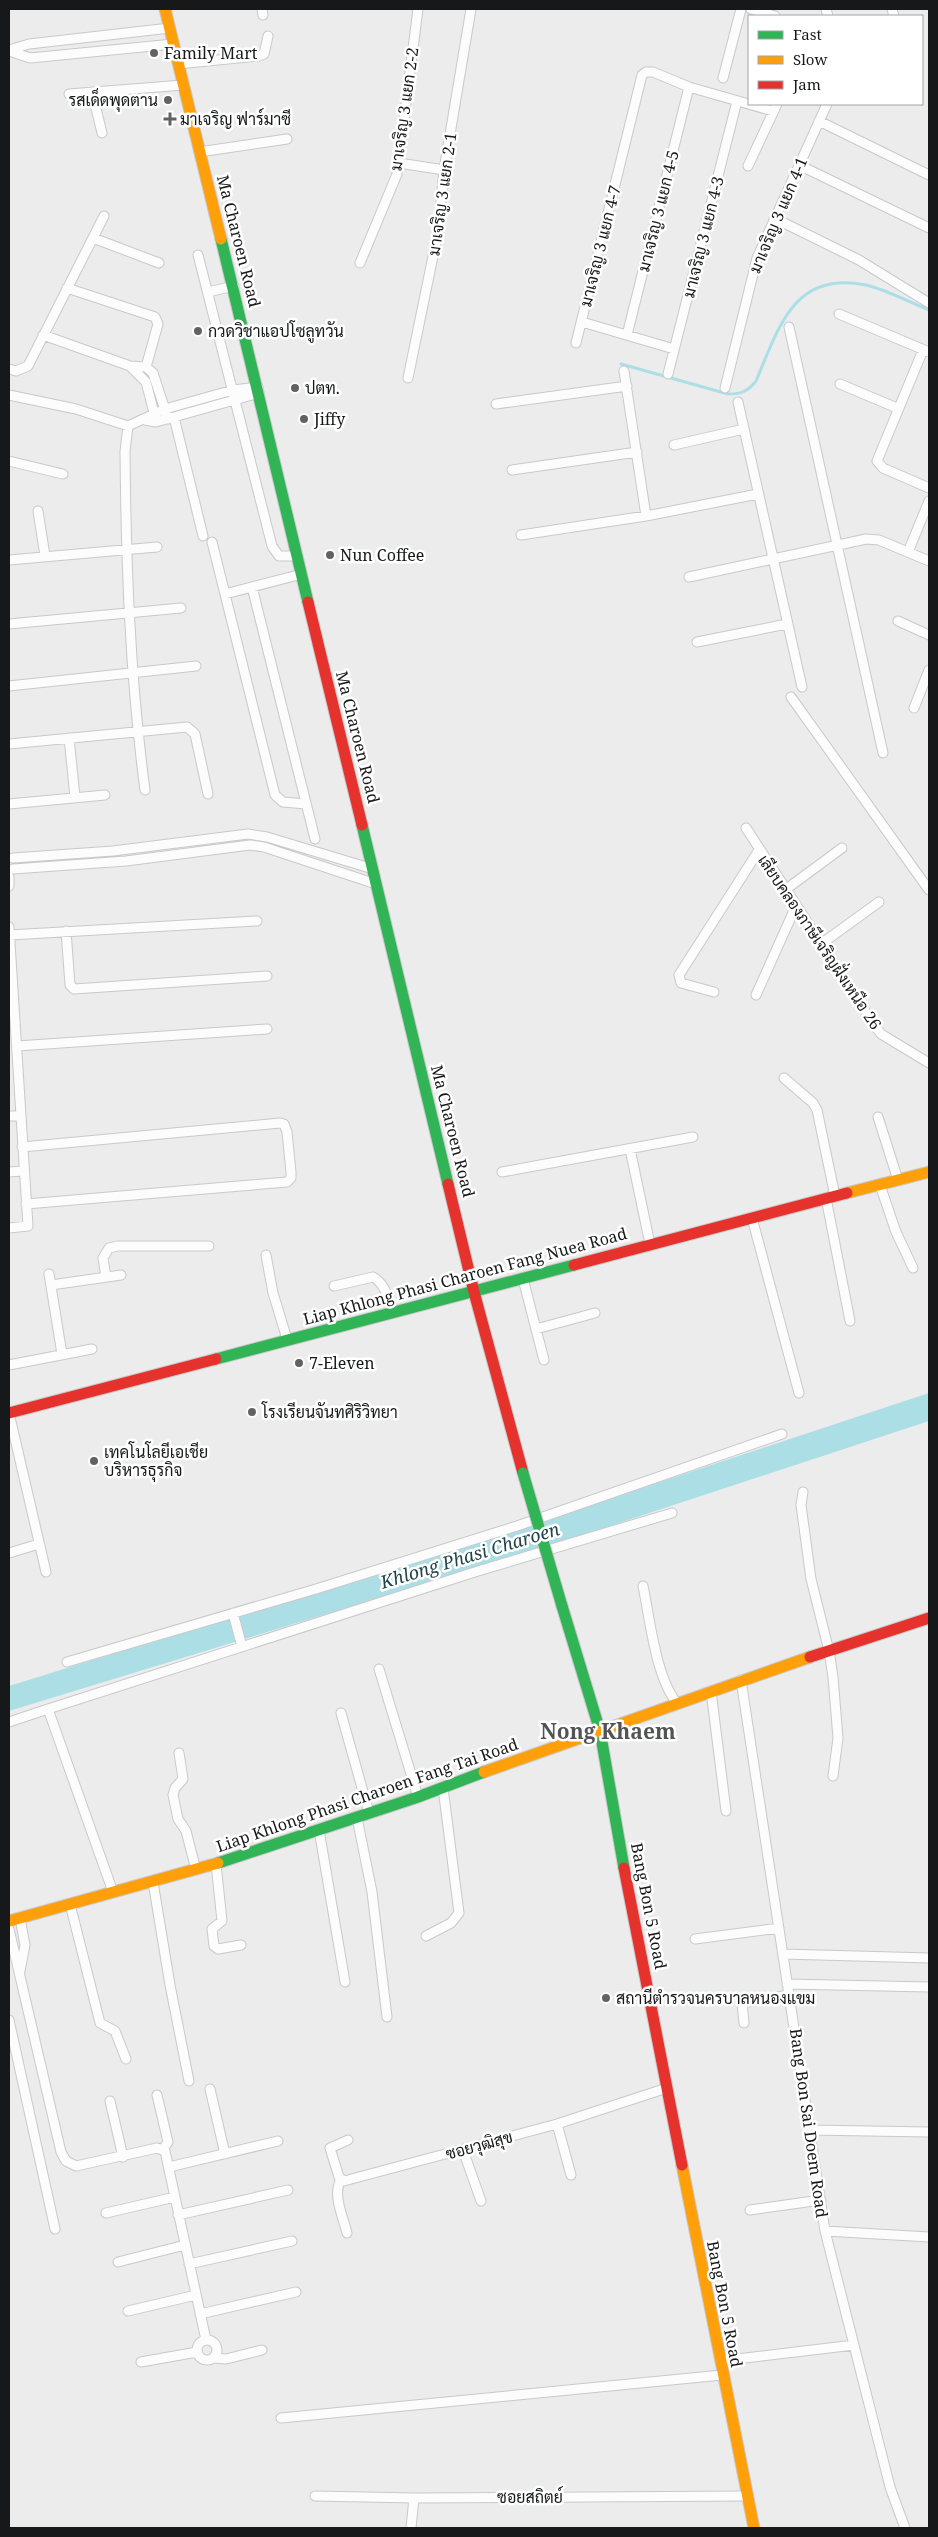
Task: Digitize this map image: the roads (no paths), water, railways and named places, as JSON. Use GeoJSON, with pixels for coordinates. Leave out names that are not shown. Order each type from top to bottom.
{"type":"FeatureCollection","features":[{"type":"Feature","properties":{"kind":"main road","name":"Ma Charoen Road"},"geometry":{"type":"LineString","coordinates":[[165,9],[199,152],[234,286],[474,1292],[523,1473]]}},
{"type":"Feature","properties":{"kind":"main road","name":"Liap Khlong Phasi Charoen Fang Nuea Road"},"geometry":{"type":"LineString","coordinates":[[9,1413],[929,1172]]}},
{"type":"Feature","properties":{"kind":"main road","name":"Bang Bon 5 Road"},"geometry":{"type":"LineString","coordinates":[[523,1473],[600,1730],[722,2375],[754,2528]]}},
{"type":"Feature","properties":{"kind":"main road","name":"Liap Khlong Phasi Charoen Fang Tai Road"},"geometry":{"type":"LineString","coordinates":[[9,1921],[216,1864],[418,1798],[741,1680],[929,1618]]}},
{"type":"Feature","properties":{"kind":"street","name":"มาเจริญ 3 แยก 2-2"},"geometry":{"type":"LineString","coordinates":[[360,263],[397,174],[418,9]]}},
{"type":"Feature","properties":{"kind":"street","name":"มาเจริญ 3 แยก 2-1"},"geometry":{"type":"LineString","coordinates":[[408,378],[438,232],[444,170],[471,9]]}},
{"type":"Feature","properties":{"kind":"street"},"geometry":{"type":"LineString","coordinates":[[723,78],[741,9]]}},
{"type":"Feature","properties":{"kind":"street"},"geometry":{"type":"LineString","coordinates":[[751,9],[772,15]]}},
{"type":"Feature","properties":{"kind":"street"},"geometry":{"type":"LineString","coordinates":[[9,51],[29,44],[170,28]]}},
{"type":"Feature","properties":{"kind":"street"},"geometry":{"type":"LineString","coordinates":[[178,64],[259,56],[264,54],[268,36]]}},
{"type":"Feature","properties":{"kind":"street"},"geometry":{"type":"LineString","coordinates":[[9,51],[30,58],[173,44]]}},
{"type":"Feature","properties":{"kind":"street","name":"มาเจริญ 3 แยก 4-7"},"geometry":{"type":"LineString","coordinates":[[674,349],[582,322],[642,75],[646,72],[653,72],[689,87]]}},
{"type":"Feature","properties":{"kind":"street"},"geometry":{"type":"LineString","coordinates":[[69,94],[183,84]]}},
{"type":"Feature","properties":{"kind":"street"},"geometry":{"type":"LineString","coordinates":[[689,87],[748,103]]}},
{"type":"Feature","properties":{"kind":"street","name":"มาเจริญ 3 แยก 4-5"},"geometry":{"type":"LineString","coordinates":[[627,335],[689,87]]}},
{"type":"Feature","properties":{"kind":"street"},"geometry":{"type":"LineString","coordinates":[[92,92],[102,133]]}},
{"type":"Feature","properties":{"kind":"street","name":"มาเจริญ 3 แยก 4-3"},"geometry":{"type":"LineString","coordinates":[[668,374],[737,101]]}},
{"type":"Feature","properties":{"kind":"street"},"geometry":{"type":"LineString","coordinates":[[748,166],[775,107],[762,105]]}},
{"type":"Feature","properties":{"kind":"street","name":"มาเจริญ 3 แยก 4-1"},"geometry":{"type":"LineString","coordinates":[[725,388],[757,258],[827,105]]}},
{"type":"Feature","properties":{"kind":"street"},"geometry":{"type":"LineString","coordinates":[[819,122],[929,175]]}},
{"type":"Feature","properties":{"kind":"street"},"geometry":{"type":"LineString","coordinates":[[199,152],[288,139]]}},
{"type":"Feature","properties":{"kind":"street"},"geometry":{"type":"LineString","coordinates":[[399,163],[444,170]]}},
{"type":"Feature","properties":{"kind":"street"},"geometry":{"type":"LineString","coordinates":[[799,165],[929,228]]}},
{"type":"Feature","properties":{"kind":"street"},"geometry":{"type":"LineString","coordinates":[[9,369],[22,370],[28,366],[104,216]]}},
{"type":"Feature","properties":{"kind":"street"},"geometry":{"type":"LineString","coordinates":[[774,218],[859,260],[929,303]]}},
{"type":"Feature","properties":{"kind":"street"},"geometry":{"type":"LineString","coordinates":[[93,238],[159,263]]}},
{"type":"Feature","properties":{"kind":"street"},"geometry":{"type":"LineString","coordinates":[[198,255],[272,546],[278,556],[297,556]]}},
{"type":"Feature","properties":{"kind":"street"},"geometry":{"type":"LineString","coordinates":[[208,292],[234,286]]}},
{"type":"Feature","properties":{"kind":"street"},"geometry":{"type":"LineString","coordinates":[[67,288],[155,317],[158,324],[146,367]]}},
{"type":"Feature","properties":{"kind":"street"},"geometry":{"type":"LineString","coordinates":[[839,314],[926,351],[897,408],[876,461],[883,468],[929,488]]}},
{"type":"Feature","properties":{"kind":"street"},"geometry":{"type":"LineString","coordinates":[[576,343],[582,322]]}},
{"type":"Feature","properties":{"kind":"street"},"geometry":{"type":"LineString","coordinates":[[790,327],[883,753]]}},
{"type":"Feature","properties":{"kind":"street"},"geometry":{"type":"LineString","coordinates":[[43,335],[130,366],[146,367],[153,373],[165,409],[171,418],[203,536]]}},
{"type":"Feature","properties":{"kind":"street"},"geometry":{"type":"LineString","coordinates":[[130,366],[146,382],[155,418]]}},
{"type":"Feature","properties":{"kind":"street"},"geometry":{"type":"LineString","coordinates":[[624,371],[646,516]]}},
{"type":"Feature","properties":{"kind":"street"},"geometry":{"type":"LineString","coordinates":[[840,384],[897,408]]}},
{"type":"Feature","properties":{"kind":"street"},"geometry":{"type":"LineString","coordinates":[[496,404],[627,386]]}},
{"type":"Feature","properties":{"kind":"street"},"geometry":{"type":"LineString","coordinates":[[155,418],[165,409],[258,390]]}},
{"type":"Feature","properties":{"kind":"street"},"geometry":{"type":"LineString","coordinates":[[9,396],[76,409],[128,426],[155,418],[171,418],[235,395]]}},
{"type":"Feature","properties":{"kind":"street"},"geometry":{"type":"LineString","coordinates":[[738,402],[802,687]]}},
{"type":"Feature","properties":{"kind":"street"},"geometry":{"type":"LineString","coordinates":[[128,426],[125,451],[129,612],[137,732],[145,790]]}},
{"type":"Feature","properties":{"kind":"street"},"geometry":{"type":"LineString","coordinates":[[674,445],[744,430]]}},
{"type":"Feature","properties":{"kind":"street"},"geometry":{"type":"LineString","coordinates":[[512,470],[637,452]]}},
{"type":"Feature","properties":{"kind":"street"},"geometry":{"type":"LineString","coordinates":[[9,461],[63,474]]}},
{"type":"Feature","properties":{"kind":"street"},"geometry":{"type":"LineString","coordinates":[[521,535],[646,516],[758,494]]}},
{"type":"Feature","properties":{"kind":"street"},"geometry":{"type":"LineString","coordinates":[[908,552],[929,501]]}},
{"type":"Feature","properties":{"kind":"street"},"geometry":{"type":"LineString","coordinates":[[38,511],[45,556]]}},
{"type":"Feature","properties":{"kind":"street"},"geometry":{"type":"LineString","coordinates":[[689,577],[837,544],[873,539],[929,561]]}},
{"type":"Feature","properties":{"kind":"street"},"geometry":{"type":"LineString","coordinates":[[212,542],[275,795],[282,802],[306,804]]}},
{"type":"Feature","properties":{"kind":"street"},"geometry":{"type":"LineString","coordinates":[[9,560],[157,547]]}},
{"type":"Feature","properties":{"kind":"street"},"geometry":{"type":"LineString","coordinates":[[225,594],[302,574]]}},
{"type":"Feature","properties":{"kind":"street"},"geometry":{"type":"LineString","coordinates":[[252,587],[315,839]]}},
{"type":"Feature","properties":{"kind":"street"},"geometry":{"type":"LineString","coordinates":[[9,624],[181,608]]}},
{"type":"Feature","properties":{"kind":"street"},"geometry":{"type":"LineString","coordinates":[[898,622],[929,635]]}},
{"type":"Feature","properties":{"kind":"street"},"geometry":{"type":"LineString","coordinates":[[696,642],[787,624]]}},
{"type":"Feature","properties":{"kind":"street"},"geometry":{"type":"LineString","coordinates":[[9,686],[196,666]]}},
{"type":"Feature","properties":{"kind":"street"},"geometry":{"type":"LineString","coordinates":[[914,708],[929,670]]}},
{"type":"Feature","properties":{"kind":"street"},"geometry":{"type":"LineString","coordinates":[[791,697],[929,890]]}},
{"type":"Feature","properties":{"kind":"street"},"geometry":{"type":"LineString","coordinates":[[9,744],[191,728],[195,734],[208,794]]}},
{"type":"Feature","properties":{"kind":"street"},"geometry":{"type":"LineString","coordinates":[[69,738],[75,797]]}},
{"type":"Feature","properties":{"kind":"street"},"geometry":{"type":"LineString","coordinates":[[9,804],[105,795]]}},
{"type":"Feature","properties":{"kind":"street","name":"เลียบคลองภาษีเจริญฝั่งเหนือ 26"},"geometry":{"type":"LineString","coordinates":[[746,828],[784,890],[878,1030],[929,1063]]}},
{"type":"Feature","properties":{"kind":"street"},"geometry":{"type":"LineString","coordinates":[[9,886],[11,855],[71,854],[248,834],[267,837],[373,870]]}},
{"type":"Feature","properties":{"kind":"street"},"geometry":{"type":"LineString","coordinates":[[264,847],[267,837]]}},
{"type":"Feature","properties":{"kind":"street"},"geometry":{"type":"LineString","coordinates":[[181,843],[183,854]]}},
{"type":"Feature","properties":{"kind":"street"},"geometry":{"type":"LineString","coordinates":[[10,873],[250,845],[264,847],[376,884]]}},
{"type":"Feature","properties":{"kind":"street"},"geometry":{"type":"LineString","coordinates":[[784,890],[842,848]]}},
{"type":"Feature","properties":{"kind":"street"},"geometry":{"type":"LineString","coordinates":[[714,992],[681,983],[679,975],[759,850]]}},
{"type":"Feature","properties":{"kind":"street"},"geometry":{"type":"LineString","coordinates":[[71,854],[71,865]]}},
{"type":"Feature","properties":{"kind":"street"},"geometry":{"type":"LineString","coordinates":[[821,944],[879,902]]}},
{"type":"Feature","properties":{"kind":"street"},"geometry":{"type":"LineString","coordinates":[[756,996],[796,906]]}},
{"type":"Feature","properties":{"kind":"street"},"geometry":{"type":"LineString","coordinates":[[9,935],[257,921]]}},
{"type":"Feature","properties":{"kind":"street"},"geometry":{"type":"LineString","coordinates":[[9,927],[15,1050],[28,1226],[9,1228]]}},
{"type":"Feature","properties":{"kind":"street"},"geometry":{"type":"LineString","coordinates":[[66,931],[70,985],[74,989],[267,976]]}},
{"type":"Feature","properties":{"kind":"street"},"geometry":{"type":"LineString","coordinates":[[15,1050],[267,1029]]}},
{"type":"Feature","properties":{"kind":"street"},"geometry":{"type":"LineString","coordinates":[[784,1078],[808,1098],[817,1110],[850,1322]]}},
{"type":"Feature","properties":{"kind":"street"},"geometry":{"type":"LineString","coordinates":[[9,1116],[21,1116]]}},
{"type":"Feature","properties":{"kind":"street"},"geometry":{"type":"LineString","coordinates":[[878,1116],[898,1180]]}},
{"type":"Feature","properties":{"kind":"street"},"geometry":{"type":"LineString","coordinates":[[22,1147],[280,1123],[284,1124],[288,1132],[290,1178],[287,1182],[26,1204]]}},
{"type":"Feature","properties":{"kind":"street"},"geometry":{"type":"LineString","coordinates":[[502,1172],[693,1137]]}},
{"type":"Feature","properties":{"kind":"street"},"geometry":{"type":"LineString","coordinates":[[630,1149],[650,1244]]}},
{"type":"Feature","properties":{"kind":"street"},"geometry":{"type":"LineString","coordinates":[[9,1172],[24,1170]]}},
{"type":"Feature","properties":{"kind":"street"},"geometry":{"type":"LineString","coordinates":[[880,1185],[896,1232],[913,1268]]}},
{"type":"Feature","properties":{"kind":"street"},"geometry":{"type":"LineString","coordinates":[[752,1218],[799,1393]]}},
{"type":"Feature","properties":{"kind":"street"},"geometry":{"type":"LineString","coordinates":[[106,1277],[103,1258],[109,1248],[118,1246],[209,1246]]}},
{"type":"Feature","properties":{"kind":"street"},"geometry":{"type":"LineString","coordinates":[[266,1255],[273,1293],[288,1339]]}},
{"type":"Feature","properties":{"kind":"street"},"geometry":{"type":"LineString","coordinates":[[49,1274],[62,1354]]}},
{"type":"Feature","properties":{"kind":"street"},"geometry":{"type":"LineString","coordinates":[[51,1285],[121,1275]]}},
{"type":"Feature","properties":{"kind":"street"},"geometry":{"type":"LineString","coordinates":[[334,1286],[373,1277],[378,1280],[383,1288],[394,1312]]}},
{"type":"Feature","properties":{"kind":"street"},"geometry":{"type":"LineString","coordinates":[[523,1279],[544,1360]]}},
{"type":"Feature","properties":{"kind":"street"},"geometry":{"type":"LineString","coordinates":[[536,1329],[595,1313]]}},
{"type":"Feature","properties":{"kind":"street"},"geometry":{"type":"LineString","coordinates":[[9,1365],[92,1349]]}},
{"type":"Feature","properties":{"kind":"street"},"geometry":{"type":"LineString","coordinates":[[9,1413],[46,1572]]}},
{"type":"Feature","properties":{"kind":"street"},"geometry":{"type":"LineString","coordinates":[[67,1662],[233,1614],[517,1526],[782,1434]]}},
{"type":"Feature","properties":{"kind":"street"},"geometry":{"type":"LineString","coordinates":[[803,1492],[801,1505],[811,1579],[829,1651],[838,1738],[833,1776]]}},
{"type":"Feature","properties":{"kind":"street"},"geometry":{"type":"LineString","coordinates":[[9,1722],[241,1644],[672,1513]]}},
{"type":"Feature","properties":{"kind":"street"},"geometry":{"type":"LineString","coordinates":[[9,1553],[39,1544]]}},
{"type":"Feature","properties":{"kind":"street"},"geometry":{"type":"LineString","coordinates":[[643,1586],[662,1674],[667,1690],[677,1703]]}},
{"type":"Feature","properties":{"kind":"street"},"geometry":{"type":"LineString","coordinates":[[233,1614],[241,1644]]}},
{"type":"Feature","properties":{"kind":"street"},"geometry":{"type":"LineString","coordinates":[[379,1669],[418,1798]]}},
{"type":"Feature","properties":{"kind":"street","name":"Bang Bon Sai Doem Road"},"geometry":{"type":"LineString","coordinates":[[741,1680],[826,2231],[890,2487],[905,2528]]}},
{"type":"Feature","properties":{"kind":"street"},"geometry":{"type":"LineString","coordinates":[[711,1691],[726,1811]]}},
{"type":"Feature","properties":{"kind":"street"},"geometry":{"type":"LineString","coordinates":[[48,1709],[113,1892]]}},
{"type":"Feature","properties":{"kind":"street"},"geometry":{"type":"LineString","coordinates":[[341,1713],[369,1813]]}},
{"type":"Feature","properties":{"kind":"street"},"geometry":{"type":"LineString","coordinates":[[179,1753],[183,1779],[175,1788],[173,1795],[178,1819],[186,1831],[196,1870]]}},
{"type":"Feature","properties":{"kind":"street"},"geometry":{"type":"LineString","coordinates":[[426,1936],[451,1923],[459,1912],[443,1788]]}},
{"type":"Feature","properties":{"kind":"street"},"geometry":{"type":"LineString","coordinates":[[357,1818],[372,1892],[387,2017]]}},
{"type":"Feature","properties":{"kind":"street"},"geometry":{"type":"LineString","coordinates":[[319,1830],[345,1982]]}},
{"type":"Feature","properties":{"kind":"street"},"geometry":{"type":"LineString","coordinates":[[216,1864],[222,1921],[212,1929],[214,1946],[218,1949],[241,1945]]}},
{"type":"Feature","properties":{"kind":"street"},"geometry":{"type":"LineString","coordinates":[[153,1882],[170,1985],[189,2080]]}},
{"type":"Feature","properties":{"kind":"street"},"geometry":{"type":"LineString","coordinates":[[70,1904],[100,2023],[115,2032],[126,2059]]}},
{"type":"Feature","properties":{"kind":"street"},"geometry":{"type":"LineString","coordinates":[[19,1974],[25,1945],[20,1918]]}},
{"type":"Feature","properties":{"kind":"street"},"geometry":{"type":"LineString","coordinates":[[695,1939],[780,1928]]}},
{"type":"Feature","properties":{"kind":"street"},"geometry":{"type":"LineString","coordinates":[[9,1929],[61,2152],[66,2161],[76,2166],[163,2149],[168,2142],[157,2095]]}},
{"type":"Feature","properties":{"kind":"street"},"geometry":{"type":"LineString","coordinates":[[782,1954],[929,1958]]}},
{"type":"Feature","properties":{"kind":"street"},"geometry":{"type":"LineString","coordinates":[[788,1984],[929,1987]]}},
{"type":"Feature","properties":{"kind":"street"},"geometry":{"type":"LineString","coordinates":[[744,2023],[742,2003],[789,1995]]}},
{"type":"Feature","properties":{"kind":"street"},"geometry":{"type":"LineString","coordinates":[[9,2020],[55,2229]]}},
{"type":"Feature","properties":{"kind":"street","name":"ซอยวุฒิสุข"},"geometry":{"type":"LineString","coordinates":[[341,2179],[344,2181],[351,2180],[557,2124],[667,2088]]}},
{"type":"Feature","properties":{"kind":"street"},"geometry":{"type":"LineString","coordinates":[[210,2089],[225,2154]]}},
{"type":"Feature","properties":{"kind":"street"},"geometry":{"type":"LineString","coordinates":[[110,2101],[123,2157]]}},
{"type":"Feature","properties":{"kind":"street"},"geometry":{"type":"LineString","coordinates":[[557,2124],[571,2175]]}},
{"type":"Feature","properties":{"kind":"street"},"geometry":{"type":"LineString","coordinates":[[810,2130],[929,2132]]}},
{"type":"Feature","properties":{"kind":"street"},"geometry":{"type":"LineString","coordinates":[[347,2233],[337,2198],[338,2185],[341,2179],[330,2148],[348,2140]]}},
{"type":"Feature","properties":{"kind":"street"},"geometry":{"type":"LineString","coordinates":[[169,2167],[278,2141]]}},
{"type":"Feature","properties":{"kind":"street"},"geometry":{"type":"LineString","coordinates":[[163,2149],[169,2167],[206,2340],[215,2345],[217,2352],[214,2358]]}},
{"type":"Feature","properties":{"kind":"street"},"geometry":{"type":"LineString","coordinates":[[463,2150],[481,2201]]}},
{"type":"Feature","properties":{"kind":"street"},"geometry":{"type":"LineString","coordinates":[[178,2215],[288,2190]]}},
{"type":"Feature","properties":{"kind":"street"},"geometry":{"type":"LineString","coordinates":[[106,2213],[175,2197]]}},
{"type":"Feature","properties":{"kind":"street"},"geometry":{"type":"LineString","coordinates":[[750,2210],[821,2200]]}},
{"type":"Feature","properties":{"kind":"street"},"geometry":{"type":"LineString","coordinates":[[826,2231],[929,2237]]}},
{"type":"Feature","properties":{"kind":"street"},"geometry":{"type":"LineString","coordinates":[[189,2264],[292,2241]]}},
{"type":"Feature","properties":{"kind":"street"},"geometry":{"type":"LineString","coordinates":[[118,2262],[185,2245]]}},
{"type":"Feature","properties":{"kind":"street"},"geometry":{"type":"LineString","coordinates":[[200,2314],[296,2292]]}},
{"type":"Feature","properties":{"kind":"street"},"geometry":{"type":"LineString","coordinates":[[128,2311],[196,2295]]}},
{"type":"Feature","properties":{"kind":"street"},"geometry":{"type":"LineString","coordinates":[[197,2352],[199,2344],[206,2340]]}},
{"type":"Feature","properties":{"kind":"street"},"geometry":{"type":"LineString","coordinates":[[720,2361],[854,2345]]}},
{"type":"Feature","properties":{"kind":"street"},"geometry":{"type":"LineString","coordinates":[[197,2352],[204,2360],[214,2358],[226,2359],[262,2350]]}},
{"type":"Feature","properties":{"kind":"street"},"geometry":{"type":"LineString","coordinates":[[141,2362],[197,2352]]}},
{"type":"Feature","properties":{"kind":"street"},"geometry":{"type":"LineString","coordinates":[[282,2418],[722,2375]]}},
{"type":"Feature","properties":{"kind":"street","name":"ซอยสถิตย์"},"geometry":{"type":"LineString","coordinates":[[315,2496],[414,2498],[746,2496]]}},
{"type":"Feature","properties":{"kind":"street"},"geometry":{"type":"LineString","coordinates":[[410,2528],[414,2498]]}},
{"type":"Feature","properties":{"kind":"water","name":"Khlong Phasi Charoen"},"geometry":{"type":"Polygon","coordinates":[[[929,1393],[929,1421],[552,1545],[9,1711],[9,1686],[545,1520],[929,1393]]]}},
{"type":"Feature","properties":{"kind":"waterway"},"geometry":{"type":"LineString","coordinates":[[621,364],[728,394],[737,393],[747,390],[756,381],[773,341],[793,307],[806,295],[822,286],[842,283],[866,285],[929,310]]}},
{"type":"Feature","properties":{"kind":"place","name":"Family Mart"},"geometry":{"type":"Point","coordinates":[154,53]}},
{"type":"Feature","properties":{"kind":"place","name":"รสเด็ดพุดตาน"},"geometry":{"type":"Point","coordinates":[168,100]}},
{"type":"Feature","properties":{"kind":"place","name":"มาเจริญ ฟาร์มาซี"},"geometry":{"type":"Point","coordinates":[170,119]}},
{"type":"Feature","properties":{"kind":"place","name":"กวดวิชาแอปโซลูทวัน"},"geometry":{"type":"Point","coordinates":[198,331]}},
{"type":"Feature","properties":{"kind":"place","name":"ปตท."},"geometry":{"type":"Point","coordinates":[295,388]}},
{"type":"Feature","properties":{"kind":"place","name":"Jiffy"},"geometry":{"type":"Point","coordinates":[304,419]}},
{"type":"Feature","properties":{"kind":"place","name":"Nun Coffee"},"geometry":{"type":"Point","coordinates":[330,555]}},
{"type":"Feature","properties":{"kind":"place","name":"7-Eleven"},"geometry":{"type":"Point","coordinates":[299,1363]}},
{"type":"Feature","properties":{"kind":"place","name":"โรงเรียนจันทศิริวิทยา"},"geometry":{"type":"Point","coordinates":[252,1412]}},
{"type":"Feature","properties":{"kind":"place","name":"เทคโนโลยีเอเชีย บริหารธุรกิจ"},"geometry":{"type":"Point","coordinates":[94,1461]}},
{"type":"Feature","properties":{"kind":"place","name":"สถานีตำรวจนครบาลหนองแขม"},"geometry":{"type":"Point","coordinates":[606,1998]}},
{"type":"Feature","properties":{"kind":"district","name":"Nong Khaem"},"geometry":{"type":"Point","coordinates":[608,1732]}}]}
